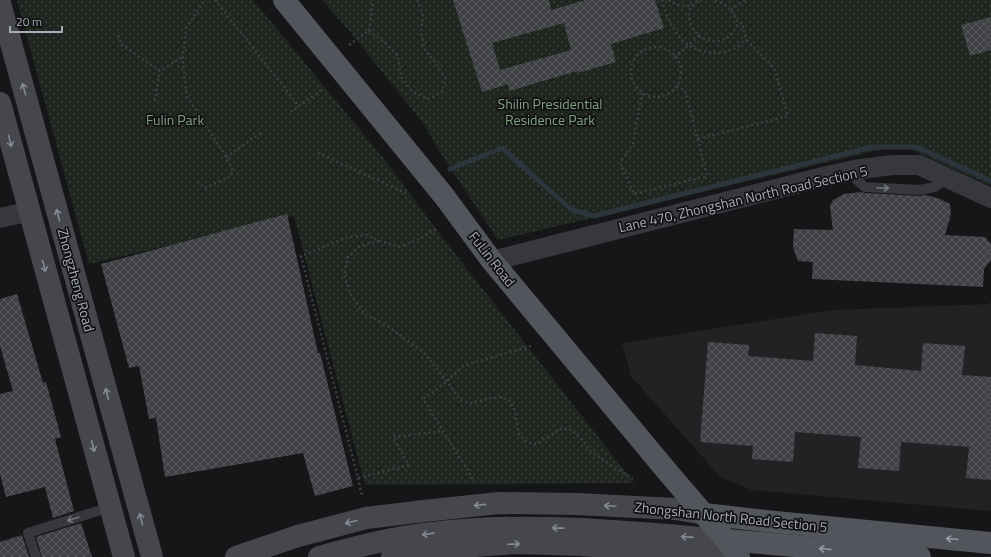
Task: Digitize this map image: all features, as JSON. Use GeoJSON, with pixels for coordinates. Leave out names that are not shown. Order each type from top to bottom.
{"type":"FeatureCollection","features":[{"type":"Feature","properties":{"kind":"main road","name":"FuLin Road"},"geometry":{"type":"LineString","coordinates":[[284,0],[298,10],[444,196],[492,260],[739,557]]}},
{"type":"Feature","properties":{"kind":"main road","name":"Zhongzheng Road"},"geometry":{"type":"LineString","coordinates":[[1,9],[152,557]]}},
{"type":"Feature","properties":{"kind":"main road","name":"Zhongzheng Road"},"geometry":{"type":"LineString","coordinates":[[0,103],[124,557]]}},
{"type":"Feature","properties":{"kind":"main road","name":"Zhongshan North Road Section 5"},"geometry":{"type":"LineString","coordinates":[[236,557],[298,536],[366,518],[424,510],[499,503],[577,504],[668,509],[765,521],[919,550]]}},
{"type":"Feature","properties":{"kind":"main road","name":"Zhongshan North Road Section 5"},"geometry":{"type":"LineString","coordinates":[[319,557],[373,543],[431,533],[506,528],[573,528],[730,548],[919,550],[991,543]]}},
{"type":"Feature","properties":{"kind":"main road","name":"Zhongshan North Road Section 5"},"geometry":{"type":"LineString","coordinates":[[392,557],[448,548],[516,544],[580,545],[720,555],[730,548]]}},
{"type":"Feature","properties":{"kind":"street","name":"Lane 470, Zhongshan North Road Section 5"},"geometry":{"type":"LineString","coordinates":[[492,260],[823,177],[854,170],[892,165],[919,165],[991,198]]}},
{"type":"Feature","properties":{"kind":"street"},"geometry":{"type":"LineString","coordinates":[[0,218],[30,211]]}},
{"type":"Feature","properties":{"kind":"lane"},"geometry":{"type":"LineString","coordinates":[[36,557],[28,533],[110,507]]}},
{"type":"Feature","properties":{"kind":"path"},"geometry":{"type":"LineString","coordinates":[[197,182],[205,188],[230,177],[233,171],[226,157],[187,97],[183,57],[186,28],[205,0]]}},
{"type":"Feature","properties":{"kind":"path"},"geometry":{"type":"LineString","coordinates":[[215,0],[300,106]]}},
{"type":"Feature","properties":{"kind":"path"},"geometry":{"type":"LineString","coordinates":[[349,45],[369,32],[373,0]]}},
{"type":"Feature","properties":{"kind":"path"},"geometry":{"type":"LineString","coordinates":[[369,32],[384,42],[398,56],[401,77],[413,92],[428,99],[442,92],[446,79],[425,50],[421,33],[424,14],[417,0]]}},
{"type":"Feature","properties":{"kind":"path"},"geometry":{"type":"LineString","coordinates":[[662,0],[674,29],[682,40],[694,49],[707,53],[722,53],[735,48],[746,39]]}},
{"type":"Feature","properties":{"kind":"path"},"geometry":{"type":"LineString","coordinates":[[670,0],[676,5],[691,6],[702,0]]}},
{"type":"Feature","properties":{"kind":"path"},"geometry":{"type":"LineString","coordinates":[[698,139],[788,116],[774,68],[746,39],[742,23],[738,23],[731,10],[718,1],[713,0]]}},
{"type":"Feature","properties":{"kind":"path"},"geometry":{"type":"LineString","coordinates":[[731,10],[745,0]]}},
{"type":"Feature","properties":{"kind":"path"},"geometry":{"type":"LineString","coordinates":[[691,6],[689,14],[693,30],[706,40],[722,40],[729,37],[735,31],[738,23]]}},
{"type":"Feature","properties":{"kind":"path"},"geometry":{"type":"LineString","coordinates":[[118,35],[122,45],[160,72]]}},
{"type":"Feature","properties":{"kind":"path"},"geometry":{"type":"LineString","coordinates":[[675,57],[699,36]]}},
{"type":"Feature","properties":{"kind":"path"},"geometry":{"type":"LineString","coordinates":[[655,47],[663,48],[670,52],[675,57],[681,71],[680,79],[676,86],[671,92],[664,96],[649,96],[642,93],[636,88],[632,81],[632,65],[635,58],[640,52],[655,47]]}},
{"type":"Feature","properties":{"kind":"path"},"geometry":{"type":"LineString","coordinates":[[155,101],[160,72],[183,57]]}},
{"type":"Feature","properties":{"kind":"path"},"geometry":{"type":"LineString","coordinates":[[642,93],[633,144],[620,163],[634,194],[707,176],[686,90],[676,86]]}},
{"type":"Feature","properties":{"kind":"path"},"geometry":{"type":"LineString","coordinates":[[291,112],[321,90]]}},
{"type":"Feature","properties":{"kind":"path"},"geometry":{"type":"LineString","coordinates":[[226,157],[262,132]]}},
{"type":"Feature","properties":{"kind":"path"},"geometry":{"type":"LineString","coordinates":[[318,153],[406,193]]}},
{"type":"Feature","properties":{"kind":"path"},"geometry":{"type":"LineString","coordinates":[[362,496],[301,256],[348,237],[367,235],[399,247],[417,240],[436,229]]}},
{"type":"Feature","properties":{"kind":"path"},"geometry":{"type":"LineString","coordinates":[[380,241],[360,246],[348,257],[344,275],[351,295],[364,314],[386,325],[423,352],[447,381],[460,400],[471,403],[502,397],[510,401],[514,408],[519,434],[525,441],[532,444],[539,443],[562,428],[572,430],[591,452],[633,479]]}},
{"type":"Feature","properties":{"kind":"path"},"geometry":{"type":"LineString","coordinates":[[473,479],[423,399],[447,381],[463,366],[531,346]]}},
{"type":"Feature","properties":{"kind":"path"},"geometry":{"type":"LineString","coordinates":[[358,478],[409,465],[393,437],[444,431]]}},
{"type":"Feature","properties":{"kind":"shaded area"},"geometry":{"type":"Polygon","coordinates":[[[991,300],[991,511],[752,490],[720,477],[631,376],[622,343],[832,310],[990,304],[991,300]]]}},
{"type":"Feature","properties":{"kind":"green space","name":"Fulin Park"},"geometry":{"type":"Polygon","coordinates":[[[17,0],[253,0],[384,159],[436,229],[634,483],[365,485],[294,216],[89,264],[17,0]]]}},
{"type":"Feature","properties":{"kind":"green space","name":"Shilin Presidential Residence Park"},"geometry":{"type":"Polygon","coordinates":[[[322,0],[991,0],[991,186],[901,145],[498,240],[436,146],[424,124],[351,33],[322,0]]]}},
{"type":"Feature","properties":{"kind":"building"},"geometry":{"type":"Polygon","coordinates":[[[453,0],[549,0],[551,10],[586,0],[655,0],[664,28],[611,44],[616,62],[577,73],[577,71],[509,91],[508,84],[482,92],[453,0]],[[564,23],[492,43],[500,70],[571,50],[564,23]]]}},
{"type":"Feature","properties":{"kind":"building"},"geometry":{"type":"Polygon","coordinates":[[[991,17],[991,50],[970,56],[961,25],[991,17]]]}},
{"type":"Feature","properties":{"kind":"building"},"geometry":{"type":"Polygon","coordinates":[[[862,192],[920,196],[926,195],[950,204],[951,214],[945,235],[985,237],[991,244],[991,260],[984,269],[983,287],[812,279],[813,262],[798,261],[793,247],[794,229],[833,230],[830,206],[833,200],[844,194],[862,192]]]}},
{"type":"Feature","properties":{"kind":"building"},"geometry":{"type":"Polygon","coordinates":[[[287,214],[318,353],[320,353],[353,486],[315,496],[303,453],[165,477],[156,418],[149,419],[139,366],[129,368],[101,264],[287,214]]]}},
{"type":"Feature","properties":{"kind":"building"},"geometry":{"type":"Polygon","coordinates":[[[17,294],[43,383],[46,382],[61,437],[55,439],[74,511],[53,518],[45,487],[6,497],[0,474],[0,394],[13,391],[0,346],[0,299],[17,294]]]}},
{"type":"Feature","properties":{"kind":"building"},"geometry":{"type":"Polygon","coordinates":[[[815,333],[857,336],[855,365],[921,371],[923,343],[965,346],[962,375],[991,377],[991,480],[966,478],[969,447],[901,442],[899,471],[858,468],[861,437],[795,432],[793,462],[752,459],[753,446],[700,442],[708,342],[749,345],[748,356],[813,361],[815,333]]]}},
{"type":"Feature","properties":{"kind":"building"},"geometry":{"type":"Polygon","coordinates":[[[81,523],[92,557],[42,557],[36,537],[81,523]]]}},
{"type":"Feature","properties":{"kind":"building"},"geometry":{"type":"Polygon","coordinates":[[[22,535],[29,557],[0,557],[0,542],[22,535]]]}},
{"type":"Feature","properties":{"kind":"waterway"},"geometry":{"type":"LineString","coordinates":[[450,169],[502,148],[572,210],[594,216],[872,147],[917,147],[991,181]]}}]}
